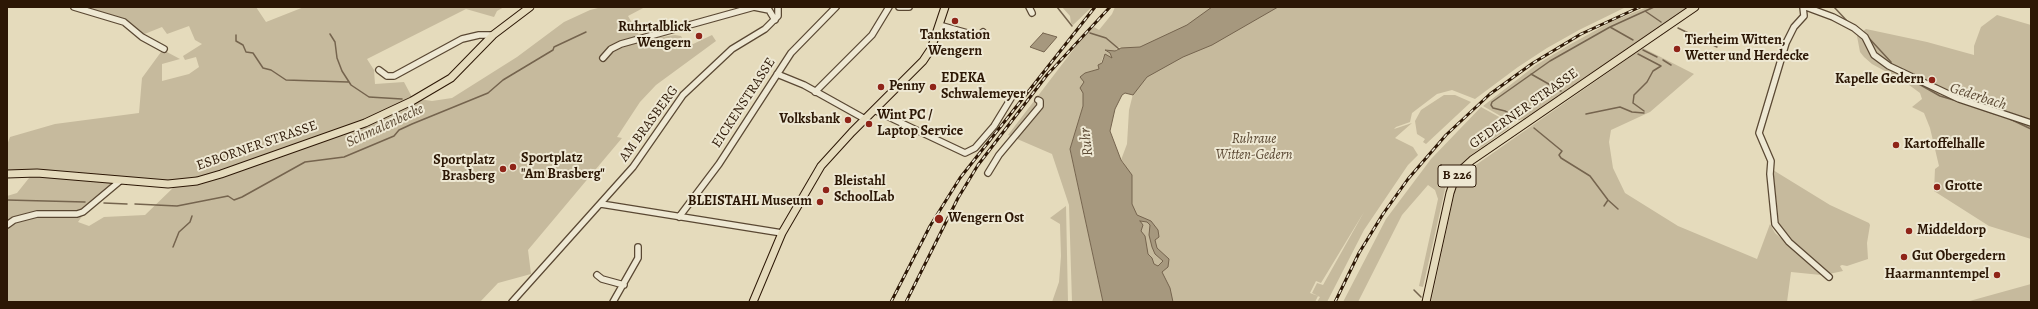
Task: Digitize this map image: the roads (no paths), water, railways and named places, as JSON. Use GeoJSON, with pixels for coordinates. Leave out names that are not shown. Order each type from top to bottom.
{"type":"FeatureCollection","features":[{"type":"Feature","properties":{"kind":"main road","name":"ESBORNER STRASSE"},"geometry":{"type":"LineString","coordinates":[[7,174],[33,172],[120,181],[168,184],[203,180],[365,123],[412,101],[451,78],[493,35],[530,7]]}},
{"type":"Feature","properties":{"kind":"main road"},"geometry":{"type":"LineString","coordinates":[[753,302],[782,233],[821,166],[928,55],[945,7]]}},
{"type":"Feature","properties":{"kind":"main road","name":"GEDERNER STRASSE"},"geometry":{"type":"LineString","coordinates":[[1426,302],[1450,193],[1454,180],[1461,170],[1478,156],[1695,7]]}},
{"type":"Feature","properties":{"kind":"street"},"geometry":{"type":"LineString","coordinates":[[74,7],[124,22],[142,37],[164,50]]}},
{"type":"Feature","properties":{"kind":"street"},"geometry":{"type":"LineString","coordinates":[[602,58],[621,44],[754,7],[769,10],[775,20],[779,14],[778,7]]}},
{"type":"Feature","properties":{"kind":"street","name":"EICKENSTRASSE"},"geometry":{"type":"LineString","coordinates":[[679,217],[719,164],[801,41],[836,7]]}},
{"type":"Feature","properties":{"kind":"street"},"geometry":{"type":"LineString","coordinates":[[815,92],[872,35],[889,7]]}},
{"type":"Feature","properties":{"kind":"street"},"geometry":{"type":"LineString","coordinates":[[900,7],[909,7]]}},
{"type":"Feature","properties":{"kind":"street"},"geometry":{"type":"LineString","coordinates":[[1029,7],[1032,13]]}},
{"type":"Feature","properties":{"kind":"street"},"geometry":{"type":"LineString","coordinates":[[1803,7],[1804,16],[1794,27],[1786,44],[1759,133],[1771,161],[1770,174],[1775,224],[1789,242],[1829,277]]}},
{"type":"Feature","properties":{"kind":"street"},"geometry":{"type":"LineString","coordinates":[[1806,7],[1833,17],[1854,28],[1865,37],[1874,55],[1889,66],[1959,99],[2031,123]]}},
{"type":"Feature","properties":{"kind":"street","name":"AM BRASBERG"},"geometry":{"type":"LineString","coordinates":[[512,302],[602,204],[638,160],[683,94],[730,51],[763,31],[775,20]]}},
{"type":"Feature","properties":{"kind":"street"},"geometry":{"type":"LineString","coordinates":[[939,25],[978,36],[983,32]]}},
{"type":"Feature","properties":{"kind":"street"},"geometry":{"type":"LineString","coordinates":[[378,70],[387,76],[394,76],[462,39],[479,35],[493,35]]}},
{"type":"Feature","properties":{"kind":"street"},"geometry":{"type":"LineString","coordinates":[[778,74],[865,119]]}},
{"type":"Feature","properties":{"kind":"street"},"geometry":{"type":"LineString","coordinates":[[874,110],[940,143],[965,153],[975,148],[994,126],[1013,95]]}},
{"type":"Feature","properties":{"kind":"street"},"geometry":{"type":"LineString","coordinates":[[988,173],[999,154],[1040,106],[1040,101],[1038,100]]}},
{"type":"Feature","properties":{"kind":"street"},"geometry":{"type":"LineString","coordinates":[[7,225],[14,220],[37,214],[76,214],[83,212],[120,181]]}},
{"type":"Feature","properties":{"kind":"street"},"geometry":{"type":"LineString","coordinates":[[602,204],[782,233]]}},
{"type":"Feature","properties":{"kind":"street"},"geometry":{"type":"LineString","coordinates":[[613,302],[638,258],[638,247]]}},
{"type":"Feature","properties":{"kind":"street"},"geometry":{"type":"LineString","coordinates":[[597,275],[602,279],[624,285]]}},
{"type":"Feature","properties":{"kind":"water","name":"Ruhr"},"geometry":{"type":"Polygon","coordinates":[[[1212,7],[1278,7],[1212,45],[1183,57],[1147,77],[1133,95],[1125,93],[1122,95],[1115,109],[1110,131],[1121,160],[1132,175],[1132,204],[1137,215],[1151,221],[1158,230],[1159,237],[1155,240],[1157,248],[1169,259],[1168,267],[1162,272],[1170,288],[1173,302],[1103,302],[1070,149],[1083,106],[1083,93],[1080,88],[1084,82],[1080,77],[1085,73],[1099,69],[1098,65],[1102,63],[1105,54],[1112,58],[1110,53],[1105,50],[1115,51],[1121,48],[1140,47],[1187,25],[1212,7]],[[1140,221],[1143,225],[1141,231],[1145,236],[1148,254],[1152,258],[1154,264],[1158,266],[1163,261],[1155,254],[1152,247],[1149,235],[1150,225],[1147,222],[1140,221]]]}},
{"type":"Feature","properties":{"kind":"water"},"geometry":{"type":"Polygon","coordinates":[[[1043,33],[1057,37],[1044,52],[1030,47],[1043,33]]]}},
{"type":"Feature","properties":{"kind":"waterway"},"geometry":{"type":"LineString","coordinates":[[1057,7],[1072,26]]}},
{"type":"Feature","properties":{"kind":"waterway"},"geometry":{"type":"LineString","coordinates":[[1645,11],[1654,7]]}},
{"type":"Feature","properties":{"kind":"waterway","name":"Gederbach"},"geometry":{"type":"LineString","coordinates":[[1834,7],[1848,22]]}},
{"type":"Feature","properties":{"kind":"waterway"},"geometry":{"type":"LineString","coordinates":[[1610,27],[1645,11]]}},
{"type":"Feature","properties":{"kind":"waterway"},"geometry":{"type":"LineString","coordinates":[[1645,11],[1661,22]]}},
{"type":"Feature","properties":{"kind":"waterway"},"geometry":{"type":"LineString","coordinates":[[1531,74],[1550,61],[1610,27]]}},
{"type":"Feature","properties":{"kind":"waterway"},"geometry":{"type":"LineString","coordinates":[[1610,27],[1633,40]]}},
{"type":"Feature","properties":{"kind":"waterway"},"geometry":{"type":"LineString","coordinates":[[1678,28],[1717,47]]}},
{"type":"Feature","properties":{"kind":"waterway","name":"Schmalenbecke"},"geometry":{"type":"LineString","coordinates":[[135,204],[177,206],[228,196],[234,200],[242,197],[305,162],[344,157],[394,136],[399,130],[412,124],[488,93],[503,80],[553,50],[554,47],[586,32]]}},
{"type":"Feature","properties":{"kind":"waterway"},"geometry":{"type":"LineString","coordinates":[[1090,33],[1106,38],[1119,49]]}},
{"type":"Feature","properties":{"kind":"waterway"},"geometry":{"type":"LineString","coordinates":[[330,34],[335,42],[337,58],[342,71],[351,85],[369,97],[402,99]]}},
{"type":"Feature","properties":{"kind":"waterway"},"geometry":{"type":"LineString","coordinates":[[236,35],[236,41],[243,45],[246,52],[253,53],[263,68],[271,70],[286,80],[348,82]]}},
{"type":"Feature","properties":{"kind":"waterway","name":"Gederbach"},"geometry":{"type":"LineString","coordinates":[[1867,36],[1891,62],[1891,66]]}},
{"type":"Feature","properties":{"kind":"waterway"},"geometry":{"type":"LineString","coordinates":[[1643,50],[1657,57]]}},
{"type":"Feature","properties":{"kind":"waterway"},"geometry":{"type":"LineString","coordinates":[[1638,54],[1661,66],[1653,71],[1647,82],[1634,95],[1633,103],[1644,111]]}},
{"type":"Feature","properties":{"kind":"waterway"},"geometry":{"type":"LineString","coordinates":[[1663,60],[1671,65]]}},
{"type":"Feature","properties":{"kind":"waterway"},"geometry":{"type":"LineString","coordinates":[[1519,119],[1505,111],[1493,108],[1491,105],[1492,102],[1531,74]]}},
{"type":"Feature","properties":{"kind":"waterway"},"geometry":{"type":"LineString","coordinates":[[1531,74],[1561,91]]}},
{"type":"Feature","properties":{"kind":"waterway","name":"Gederbach"},"geometry":{"type":"LineString","coordinates":[[1910,79],[1940,96],[1957,101]]}},
{"type":"Feature","properties":{"kind":"waterway","name":"Gederbach"},"geometry":{"type":"LineString","coordinates":[[1972,106],[1995,114]]}},
{"type":"Feature","properties":{"kind":"waterway"},"geometry":{"type":"LineString","coordinates":[[1586,114],[1620,107],[1632,112],[1644,113]]}},
{"type":"Feature","properties":{"kind":"waterway","name":"Gederbach"},"geometry":{"type":"LineString","coordinates":[[2010,119],[2031,129]]}},
{"type":"Feature","properties":{"kind":"waterway"},"geometry":{"type":"LineString","coordinates":[[1534,128],[1562,151],[1559,155],[1561,158],[1590,176],[1608,200]]}},
{"type":"Feature","properties":{"kind":"waterway","name":"Schmalenbecke"},"geometry":{"type":"LineString","coordinates":[[7,200],[85,202]]}},
{"type":"Feature","properties":{"kind":"waterway"},"geometry":{"type":"LineString","coordinates":[[1604,206],[1608,200]]}},
{"type":"Feature","properties":{"kind":"waterway"},"geometry":{"type":"LineString","coordinates":[[1608,200],[1618,209]]}},
{"type":"Feature","properties":{"kind":"waterway","name":"Schmalenbecke"},"geometry":{"type":"LineString","coordinates":[[104,203],[127,204]]}},
{"type":"Feature","properties":{"kind":"waterway"},"geometry":{"type":"LineString","coordinates":[[173,247],[179,232],[190,222],[192,216]]}},
{"type":"Feature","properties":{"kind":"waterway"},"geometry":{"type":"LineString","coordinates":[[1414,290],[1421,297]]}},
{"type":"Feature","properties":{"kind":"railway"},"geometry":{"type":"LineString","coordinates":[[891,302],[930,226],[960,178],[1095,7]]}},
{"type":"Feature","properties":{"kind":"railway"},"geometry":{"type":"LineString","coordinates":[[906,302],[958,198],[978,165],[1047,75],[1110,7]]}},
{"type":"Feature","properties":{"kind":"railway"},"geometry":{"type":"LineString","coordinates":[[1335,302],[1359,253],[1383,214],[1408,179],[1446,135],[1490,94],[1533,63],[1581,34],[1640,7]]}},
{"type":"Feature","properties":{"kind":"place","name":"Tankstation Wengern"},"geometry":{"type":"Point","coordinates":[955,21]}},
{"type":"Feature","properties":{"kind":"place","name":"Ruhrtalblick Wengern"},"geometry":{"type":"Point","coordinates":[699,36]}},
{"type":"Feature","properties":{"kind":"place","name":"Tierheim Witten, Wetter und Herdecke"},"geometry":{"type":"Point","coordinates":[1677,49]}},
{"type":"Feature","properties":{"kind":"place","name":"Kapelle Gedern"},"geometry":{"type":"Point","coordinates":[1932,80]}},
{"type":"Feature","properties":{"kind":"place","name":"Penny"},"geometry":{"type":"Point","coordinates":[881,87]}},
{"type":"Feature","properties":{"kind":"place","name":"EDEKA Schwalemeyer"},"geometry":{"type":"Point","coordinates":[933,87]}},
{"type":"Feature","properties":{"kind":"place","name":"Volksbank"},"geometry":{"type":"Point","coordinates":[848,120]}},
{"type":"Feature","properties":{"kind":"place","name":"Wint PC / Laptop Service"},"geometry":{"type":"Point","coordinates":[869,124]}},
{"type":"Feature","properties":{"kind":"place","name":"Kartoffelhalle"},"geometry":{"type":"Point","coordinates":[1896,145]}},
{"type":"Feature","properties":{"kind":"place","name":"Sportplatz \"Am Brasberg\""},"geometry":{"type":"Point","coordinates":[513,167]}},
{"type":"Feature","properties":{"kind":"place","name":"Sportplatz Brasberg"},"geometry":{"type":"Point","coordinates":[503,169]}},
{"type":"Feature","properties":{"kind":"place","name":"Grotte"},"geometry":{"type":"Point","coordinates":[1937,187]}},
{"type":"Feature","properties":{"kind":"place","name":"Bleistahl SchoolLab"},"geometry":{"type":"Point","coordinates":[826,190]}},
{"type":"Feature","properties":{"kind":"place","name":"BLEISTAHL Museum"},"geometry":{"type":"Point","coordinates":[820,202]}},
{"type":"Feature","properties":{"kind":"place","name":"Wengern Ost"},"geometry":{"type":"Point","coordinates":[939,219]}},
{"type":"Feature","properties":{"kind":"place","name":"Middeldorp"},"geometry":{"type":"Point","coordinates":[1909,231]}},
{"type":"Feature","properties":{"kind":"place","name":"Gut Obergedern"},"geometry":{"type":"Point","coordinates":[1904,257]}},
{"type":"Feature","properties":{"kind":"place","name":"Haarmanntempel"},"geometry":{"type":"Point","coordinates":[1997,275]}},
{"type":"Feature","properties":{"kind":"park label","name":"Ruhraue Witten-Gedern"},"geometry":{"type":"Point","coordinates":[1254,148]}}]}
